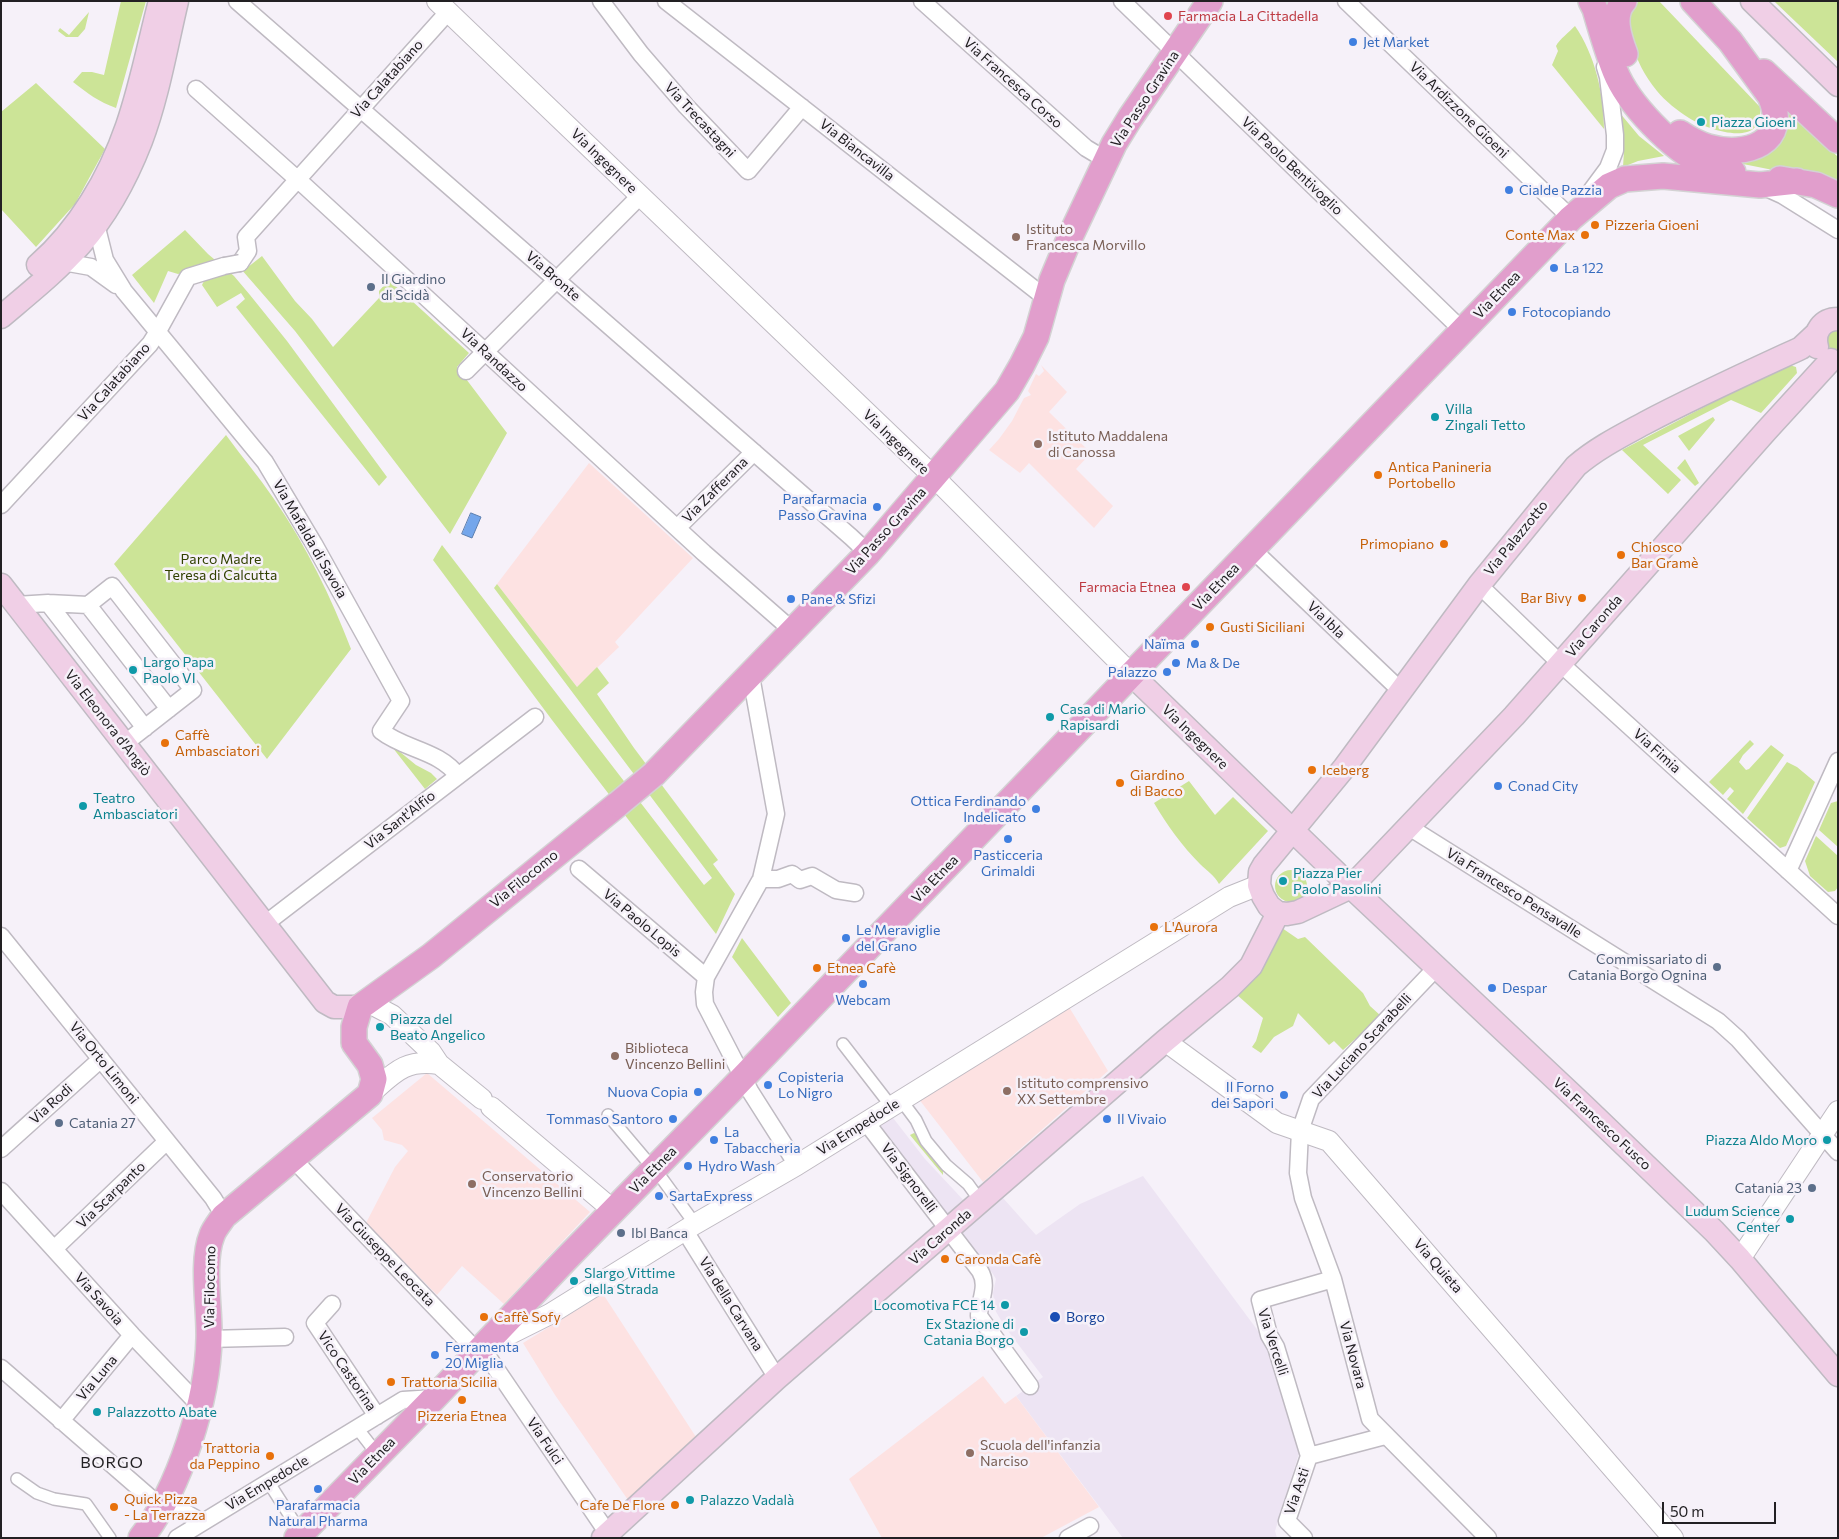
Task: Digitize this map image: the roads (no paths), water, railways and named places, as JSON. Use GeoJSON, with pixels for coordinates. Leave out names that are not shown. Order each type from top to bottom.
{"type":"FeatureCollection","features":[{"type":"Feature","properties":{"kind":"main road"},"geometry":{"type":"LineString","coordinates":[[1,298],[67,235],[94,197],[127,126],[160,1]]}},
{"type":"Feature","properties":{"kind":"main road"},"geometry":{"type":"LineString","coordinates":[[1,317],[63,262],[80,244],[96,224],[118,189],[141,140],[158,82],[177,1]]}},
{"type":"Feature","properties":{"kind":"main road","name":"Via Passo Gravina"},"geometry":{"type":"LineString","coordinates":[[751,676],[868,554],[1007,391],[1036,337],[1052,280],[1106,160],[1130,118],[1210,1]]}},
{"type":"Feature","properties":{"kind":"main road"},"geometry":{"type":"LineString","coordinates":[[1624,1],[1621,4],[1617,18],[1618,32],[1636,80],[1656,110],[1693,158]]}},
{"type":"Feature","properties":{"kind":"main road"},"geometry":{"type":"LineString","coordinates":[[1752,1],[1838,85]]}},
{"type":"Feature","properties":{"kind":"main road"},"geometry":{"type":"LineString","coordinates":[[1691,2],[1730,41],[1836,139]]}},
{"type":"Feature","properties":{"kind":"main road"},"geometry":{"type":"LineString","coordinates":[[1588,4],[1616,73],[1638,107],[1664,135],[1693,158],[1705,165],[1780,187],[1816,185],[1837,195]]}},
{"type":"Feature","properties":{"kind":"main road"},"geometry":{"type":"LineString","coordinates":[[1638,107],[1693,141],[1708,147],[1724,150],[1750,148],[1764,142],[1774,132],[1777,120],[1774,105],[1770,96],[1730,41]]}},
{"type":"Feature","properties":{"kind":"main road","name":"Via Etnea"},"geometry":{"type":"LineString","coordinates":[[299,1536],[1571,218],[1610,186],[1625,179],[1663,176],[1780,187]]}},
{"type":"Feature","properties":{"kind":"main road"},"geometry":{"type":"LineString","coordinates":[[1830,321],[1816,341],[1818,349],[1823,356],[1834,360]]}},
{"type":"Feature","properties":{"kind":"main road","name":"Via Palazzotto"},"geometry":{"type":"LineString","coordinates":[[1258,885],[1260,872],[1264,865],[1344,768],[1479,584],[1576,466],[1588,455],[1687,400],[1802,348],[1830,321]]}},
{"type":"Feature","properties":{"kind":"main road","name":"Via Caronda"},"geometry":{"type":"LineString","coordinates":[[1351,887],[1514,716],[1746,452],[1834,360]]}},
{"type":"Feature","properties":{"kind":"main road","name":"Via Eleonora d'Angiò"},"geometry":{"type":"LineString","coordinates":[[1,585],[325,1002],[334,1008],[364,1005]]}},
{"type":"Feature","properties":{"kind":"main road","name":"Via Ingegnere"},"geometry":{"type":"LineString","coordinates":[[1132,675],[1351,887]]}},
{"type":"Feature","properties":{"kind":"main road","name":"Via Filocomo"},"geometry":{"type":"LineString","coordinates":[[364,1005],[431,956],[654,774],[751,676]]}},
{"type":"Feature","properties":{"kind":"main road"},"geometry":{"type":"LineString","coordinates":[[1258,885],[1274,922],[1286,914],[1298,912],[1351,887]]}},
{"type":"Feature","properties":{"kind":"main road","name":"Via Francesco Fusco"},"geometry":{"type":"LineString","coordinates":[[1351,887],[1675,1192],[1740,1259],[1838,1375]]}},
{"type":"Feature","properties":{"kind":"main road","name":"Via Caronda"},"geometry":{"type":"LineString","coordinates":[[607,1536],[778,1378],[1165,1041],[1230,987],[1251,966],[1274,922]]}},
{"type":"Feature","properties":{"kind":"main road"},"geometry":{"type":"LineString","coordinates":[[364,1005],[354,1027],[354,1043],[370,1065],[374,1079],[370,1094]]}},
{"type":"Feature","properties":{"kind":"main road","name":"Via Filocomo"},"geometry":{"type":"LineString","coordinates":[[141,1538],[166,1499],[184,1456],[199,1405],[206,1373],[209,1338],[207,1260],[212,1235],[224,1216],[370,1094]]}},
{"type":"Feature","properties":{"kind":"street","name":"Via Bronte"},"geometry":{"type":"LineString","coordinates":[[236,1],[557,279],[868,554]]}},
{"type":"Feature","properties":{"kind":"street","name":"Via Trecastagni"},"geometry":{"type":"LineString","coordinates":[[600,1],[641,54],[686,106],[748,172],[802,107]]}},
{"type":"Feature","properties":{"kind":"street","name":"Via Biancavilla"},"geometry":{"type":"LineString","coordinates":[[666,1],[1047,299]]}},
{"type":"Feature","properties":{"kind":"street","name":"Via Francesca Corso"},"geometry":{"type":"LineString","coordinates":[[922,1],[1086,148],[1106,160]]}},
{"type":"Feature","properties":{"kind":"street","name":"Via Paolo Bentivoglio"},"geometry":{"type":"LineString","coordinates":[[1122,1],[1462,330]]}},
{"type":"Feature","properties":{"kind":"street","name":"Via Ardizzone Gioeni"},"geometry":{"type":"LineString","coordinates":[[1346,1],[1571,218]]}},
{"type":"Feature","properties":{"kind":"street"},"geometry":{"type":"LineString","coordinates":[[1571,218],[1608,168],[1614,150],[1615,135],[1608,77],[1587,16],[1588,4]]}},
{"type":"Feature","properties":{"kind":"street","name":"Via Calatabiano"},"geometry":{"type":"LineString","coordinates":[[1,505],[150,344],[158,333],[188,277],[232,265],[248,251],[246,237],[360,109],[442,6]]}},
{"type":"Feature","properties":{"kind":"street","name":"Via Ingegnere"},"geometry":{"type":"LineString","coordinates":[[442,6],[934,477],[1132,675]]}},
{"type":"Feature","properties":{"kind":"street","name":"Via Randazzo"},"geometry":{"type":"LineString","coordinates":[[196,88],[793,632]]}},
{"type":"Feature","properties":{"kind":"street"},"geometry":{"type":"LineString","coordinates":[[1780,187],[1838,230]]}},
{"type":"Feature","properties":{"kind":"street"},"geometry":{"type":"LineString","coordinates":[[466,371],[640,196]]}},
{"type":"Feature","properties":{"kind":"street"},"geometry":{"type":"LineString","coordinates":[[96,224],[104,260],[124,291]]}},
{"type":"Feature","properties":{"kind":"street"},"geometry":{"type":"LineString","coordinates":[[63,262],[91,267],[124,291]]}},
{"type":"Feature","properties":{"kind":"street","name":"Via Mafalda di Savoia"},"geometry":{"type":"LineString","coordinates":[[124,291],[265,462],[314,544],[401,701],[381,730],[389,737],[432,754],[451,767],[458,776]]}},
{"type":"Feature","properties":{"kind":"street","name":"Via Zafferana"},"geometry":{"type":"LineString","coordinates":[[677,528],[754,452]]}},
{"type":"Feature","properties":{"kind":"street","name":"Via Ibla"},"geometry":{"type":"LineString","coordinates":[[1252,550],[1400,690]]}},
{"type":"Feature","properties":{"kind":"street","name":"Via Fimia"},"geometry":{"type":"LineString","coordinates":[[1479,584],[1561,664],[1838,916]]}},
{"type":"Feature","properties":{"kind":"street"},"geometry":{"type":"LineString","coordinates":[[16,605],[48,603],[88,605],[112,586],[193,690],[124,744]]}},
{"type":"Feature","properties":{"kind":"street"},"geometry":{"type":"LineString","coordinates":[[48,603],[145,728]]}},
{"type":"Feature","properties":{"kind":"street"},"geometry":{"type":"LineString","coordinates":[[88,605],[168,709]]}},
{"type":"Feature","properties":{"kind":"street"},"geometry":{"type":"LineString","coordinates":[[751,676],[776,814],[761,879],[706,977],[705,1004],[750,1091],[797,1164]]}},
{"type":"Feature","properties":{"kind":"street","name":"Via Sant'Alfio"},"geometry":{"type":"LineString","coordinates":[[265,924],[535,717]]}},
{"type":"Feature","properties":{"kind":"street"},"geometry":{"type":"LineString","coordinates":[[1788,871],[1838,761]]}},
{"type":"Feature","properties":{"kind":"street","name":"Via Francesco Pensavalle"},"geometry":{"type":"LineString","coordinates":[[1409,828],[1718,1021],[1738,1039],[1838,1152]]}},
{"type":"Feature","properties":{"kind":"street","name":"Via Paolo Lopis"},"geometry":{"type":"LineString","coordinates":[[578,869],[706,977]]}},
{"type":"Feature","properties":{"kind":"street"},"geometry":{"type":"LineString","coordinates":[[761,879],[778,879],[792,874],[800,880],[812,876],[836,890],[855,894]]}},
{"type":"Feature","properties":{"kind":"street","name":"Via Empedocle"},"geometry":{"type":"LineString","coordinates":[[482,1348],[550,1314],[690,1227],[866,1122],[1229,897],[1258,885]]}},
{"type":"Feature","properties":{"kind":"street","name":"Via Orto Limoni"},"geometry":{"type":"LineString","coordinates":[[1,936],[213,1198],[224,1216]]}},
{"type":"Feature","properties":{"kind":"street","name":"Via Luciano Scarabelli"},"geometry":{"type":"LineString","coordinates":[[1300,1131],[1311,1099],[1436,968]]}},
{"type":"Feature","properties":{"kind":"street"},"geometry":{"type":"LineString","coordinates":[[364,1005],[392,1015],[431,1052],[439,1064],[613,1210]]}},
{"type":"Feature","properties":{"kind":"street","name":"Via Quieta"},"geometry":{"type":"LineString","coordinates":[[1165,1041],[1277,1123],[1329,1142],[1673,1538]]}},
{"type":"Feature","properties":{"kind":"street"},"geometry":{"type":"LineString","coordinates":[[843,1044],[896,1103],[916,1120],[926,1141],[946,1165],[968,1184],[981,1202]]}},
{"type":"Feature","properties":{"kind":"street","name":"Via Rodi"},"geometry":{"type":"LineString","coordinates":[[1,1149],[101,1059]]}},
{"type":"Feature","properties":{"kind":"street"},"geometry":{"type":"LineString","coordinates":[[370,1094],[406,1065],[426,1062],[439,1064]]}},
{"type":"Feature","properties":{"kind":"street"},"geometry":{"type":"LineString","coordinates":[[1740,1259],[1838,1110]]}},
{"type":"Feature","properties":{"kind":"street"},"geometry":{"type":"LineString","coordinates":[[608,1115],[654,1169],[690,1227]]}},
{"type":"Feature","properties":{"kind":"street","name":"Via Signorelli"},"geometry":{"type":"LineString","coordinates":[[866,1122],[982,1275],[984,1286],[979,1313],[981,1320],[1030,1386]]}},
{"type":"Feature","properties":{"kind":"street","name":"Via Novara"},"geometry":{"type":"LineString","coordinates":[[1300,1131],[1298,1173],[1303,1198],[1333,1279],[1370,1419],[1488,1538]]}},
{"type":"Feature","properties":{"kind":"street","name":"Via Scarpanto"},"geometry":{"type":"LineString","coordinates":[[54,1249],[167,1141]]}},
{"type":"Feature","properties":{"kind":"street","name":"Via Giuseppe Leocata"},"geometry":{"type":"LineString","coordinates":[[292,1158],[471,1345],[482,1348]]}},
{"type":"Feature","properties":{"kind":"street","name":"Via Savoia"},"geometry":{"type":"LineString","coordinates":[[1,1192],[199,1405]]}},
{"type":"Feature","properties":{"kind":"street","name":"Via della Carvana"},"geometry":{"type":"LineString","coordinates":[[690,1227],[778,1378]]}},
{"type":"Feature","properties":{"kind":"street","name":"Via Vercelli"},"geometry":{"type":"LineString","coordinates":[[1308,1456],[1276,1347],[1269,1335],[1260,1300],[1333,1279]]}},
{"type":"Feature","properties":{"kind":"street","name":"Vico Castorina"},"geometry":{"type":"LineString","coordinates":[[332,1304],[315,1323],[377,1416]]}},
{"type":"Feature","properties":{"kind":"street","name":"Via Luna"},"geometry":{"type":"LineString","coordinates":[[61,1421],[132,1335]]}},
{"type":"Feature","properties":{"kind":"street"},"geometry":{"type":"LineString","coordinates":[[209,1338],[285,1337]]}},
{"type":"Feature","properties":{"kind":"street","name":"Via Fulci"},"geometry":{"type":"LineString","coordinates":[[482,1348],[607,1536]]}},
{"type":"Feature","properties":{"kind":"street"},"geometry":{"type":"LineString","coordinates":[[4,1374],[61,1421],[184,1512],[202,1522]]}},
{"type":"Feature","properties":{"kind":"street","name":"Via Empedocle"},"geometry":{"type":"LineString","coordinates":[[177,1538],[403,1400],[434,1398]]}},
{"type":"Feature","properties":{"kind":"street"},"geometry":{"type":"LineString","coordinates":[[357,1428],[378,1455]]}},
{"type":"Feature","properties":{"kind":"street","name":"Via Asti"},"geometry":{"type":"LineString","coordinates":[[1304,1538],[1286,1521],[1308,1456],[1385,1436]]}},
{"type":"Feature","properties":{"kind":"street"},"geometry":{"type":"LineString","coordinates":[[17,1479],[37,1493],[54,1499],[86,1504],[110,1538]]}},
{"type":"Feature","properties":{"kind":"street"},"geometry":{"type":"LineString","coordinates":[[269,1483],[299,1536]]}},
{"type":"Feature","properties":{"kind":"street"},"geometry":{"type":"LineString","coordinates":[[1068,1538],[1090,1526]]}},
{"type":"Feature","properties":{"kind":"water"},"geometry":{"type":"Polygon","coordinates":[[[471,513],[481,517],[472,538],[462,534],[471,513]]]}},
{"type":"Feature","properties":{"kind":"place","name":"Farmacia La Cittadella"},"geometry":{"type":"Point","coordinates":[1168,16]}},
{"type":"Feature","properties":{"kind":"place","name":"Jet Market"},"geometry":{"type":"Point","coordinates":[1353,42]}},
{"type":"Feature","properties":{"kind":"place","name":"Piazza Gioeni"},"geometry":{"type":"Point","coordinates":[1701,122]}},
{"type":"Feature","properties":{"kind":"place","name":"Cialde Pazzia"},"geometry":{"type":"Point","coordinates":[1509,190]}},
{"type":"Feature","properties":{"kind":"place","name":"Pizzeria Gioeni"},"geometry":{"type":"Point","coordinates":[1595,225]}},
{"type":"Feature","properties":{"kind":"place","name":"Conte Max"},"geometry":{"type":"Point","coordinates":[1585,235]}},
{"type":"Feature","properties":{"kind":"place","name":"Istituto Francesca Morvillo"},"geometry":{"type":"Point","coordinates":[1016,237]}},
{"type":"Feature","properties":{"kind":"place","name":"La 122"},"geometry":{"type":"Point","coordinates":[1554,268]}},
{"type":"Feature","properties":{"kind":"place","name":"Il Giardino di Scidà"},"geometry":{"type":"Point","coordinates":[371,287]}},
{"type":"Feature","properties":{"kind":"place","name":"Fotocopiando"},"geometry":{"type":"Point","coordinates":[1512,312]}},
{"type":"Feature","properties":{"kind":"place","name":"Villa Zingali Tetto"},"geometry":{"type":"Point","coordinates":[1435,417]}},
{"type":"Feature","properties":{"kind":"place","name":"Istituto Maddalena di Canossa"},"geometry":{"type":"Point","coordinates":[1038,444]}},
{"type":"Feature","properties":{"kind":"place","name":"Antica Panineria Portobello"},"geometry":{"type":"Point","coordinates":[1378,475]}},
{"type":"Feature","properties":{"kind":"place","name":"Parafarmacia Passo Gravina"},"geometry":{"type":"Point","coordinates":[877,507]}},
{"type":"Feature","properties":{"kind":"place","name":"Primopiano"},"geometry":{"type":"Point","coordinates":[1444,544]}},
{"type":"Feature","properties":{"kind":"place","name":"Chiosco Bar Gramè"},"geometry":{"type":"Point","coordinates":[1621,555]}},
{"type":"Feature","properties":{"kind":"place","name":"Farmacia Etnea"},"geometry":{"type":"Point","coordinates":[1186,587]}},
{"type":"Feature","properties":{"kind":"place","name":"Bar Bivy"},"geometry":{"type":"Point","coordinates":[1582,598]}},
{"type":"Feature","properties":{"kind":"place","name":"Pane & Sfizi"},"geometry":{"type":"Point","coordinates":[791,599]}},
{"type":"Feature","properties":{"kind":"place","name":"Gusti Siciliani"},"geometry":{"type":"Point","coordinates":[1210,627]}},
{"type":"Feature","properties":{"kind":"place","name":"Naïma"},"geometry":{"type":"Point","coordinates":[1195,644]}},
{"type":"Feature","properties":{"kind":"place","name":"Ma & De"},"geometry":{"type":"Point","coordinates":[1176,663]}},
{"type":"Feature","properties":{"kind":"place","name":"Largo Papa Paolo VI"},"geometry":{"type":"Point","coordinates":[133,670]}},
{"type":"Feature","properties":{"kind":"place","name":"Palazzo"},"geometry":{"type":"Point","coordinates":[1167,672]}},
{"type":"Feature","properties":{"kind":"place","name":"Casa di Mario Rapisardi"},"geometry":{"type":"Point","coordinates":[1050,717]}},
{"type":"Feature","properties":{"kind":"place","name":"Caffè Ambasciatori"},"geometry":{"type":"Point","coordinates":[165,743]}},
{"type":"Feature","properties":{"kind":"place","name":"Iceberg"},"geometry":{"type":"Point","coordinates":[1312,770]}},
{"type":"Feature","properties":{"kind":"place","name":"Giardino di Bacco"},"geometry":{"type":"Point","coordinates":[1120,783]}},
{"type":"Feature","properties":{"kind":"place","name":"Conad City"},"geometry":{"type":"Point","coordinates":[1498,786]}},
{"type":"Feature","properties":{"kind":"place","name":"Teatro Ambasciatori"},"geometry":{"type":"Point","coordinates":[83,806]}},
{"type":"Feature","properties":{"kind":"place","name":"Ottica Ferdinando Indelicato"},"geometry":{"type":"Point","coordinates":[1036,809]}},
{"type":"Feature","properties":{"kind":"place","name":"Pasticceria Grimaldi"},"geometry":{"type":"Point","coordinates":[1008,839]}},
{"type":"Feature","properties":{"kind":"place","name":"Piazza Pier Paolo Pasolini"},"geometry":{"type":"Point","coordinates":[1283,881]}},
{"type":"Feature","properties":{"kind":"place","name":"L'Aurora"},"geometry":{"type":"Point","coordinates":[1154,927]}},
{"type":"Feature","properties":{"kind":"place","name":"Le Meraviglie del Grano"},"geometry":{"type":"Point","coordinates":[846,938]}},
{"type":"Feature","properties":{"kind":"place","name":"Commissariato di Catania Borgo Ognina"},"geometry":{"type":"Point","coordinates":[1717,967]}},
{"type":"Feature","properties":{"kind":"place","name":"Etnea Cafè"},"geometry":{"type":"Point","coordinates":[817,968]}},
{"type":"Feature","properties":{"kind":"place","name":"Webcam"},"geometry":{"type":"Point","coordinates":[863,984]}},
{"type":"Feature","properties":{"kind":"place","name":"Despar"},"geometry":{"type":"Point","coordinates":[1492,988]}},
{"type":"Feature","properties":{"kind":"place","name":"Piazza del Beato Angelico"},"geometry":{"type":"Point","coordinates":[380,1027]}},
{"type":"Feature","properties":{"kind":"place","name":"Biblioteca Vincenzo Bellini"},"geometry":{"type":"Point","coordinates":[615,1056]}},
{"type":"Feature","properties":{"kind":"place","name":"Copisteria Lo Nigro"},"geometry":{"type":"Point","coordinates":[768,1085]}},
{"type":"Feature","properties":{"kind":"place","name":"Istituto comprensivo XX Settembre"},"geometry":{"type":"Point","coordinates":[1007,1091]}},
{"type":"Feature","properties":{"kind":"place","name":"Nuova Copia"},"geometry":{"type":"Point","coordinates":[698,1092]}},
{"type":"Feature","properties":{"kind":"place","name":"Il Forno dei Sapori"},"geometry":{"type":"Point","coordinates":[1284,1095]}},
{"type":"Feature","properties":{"kind":"place","name":"Tommaso Santoro"},"geometry":{"type":"Point","coordinates":[673,1119]}},
{"type":"Feature","properties":{"kind":"place","name":"Il Vivaio"},"geometry":{"type":"Point","coordinates":[1107,1119]}},
{"type":"Feature","properties":{"kind":"place","name":"Catania 27"},"geometry":{"type":"Point","coordinates":[59,1123]}},
{"type":"Feature","properties":{"kind":"place","name":"La Tabaccheria"},"geometry":{"type":"Point","coordinates":[714,1140]}},
{"type":"Feature","properties":{"kind":"place","name":"Piazza Aldo Moro"},"geometry":{"type":"Point","coordinates":[1827,1140]}},
{"type":"Feature","properties":{"kind":"place","name":"Hydro Wash"},"geometry":{"type":"Point","coordinates":[688,1166]}},
{"type":"Feature","properties":{"kind":"place","name":"Conservatorio Vincenzo Bellini"},"geometry":{"type":"Point","coordinates":[472,1184]}},
{"type":"Feature","properties":{"kind":"place","name":"Catania 23"},"geometry":{"type":"Point","coordinates":[1812,1188]}},
{"type":"Feature","properties":{"kind":"place","name":"SartaExpress"},"geometry":{"type":"Point","coordinates":[659,1196]}},
{"type":"Feature","properties":{"kind":"place","name":"Ludum Science Center"},"geometry":{"type":"Point","coordinates":[1790,1219]}},
{"type":"Feature","properties":{"kind":"place","name":"Ibl Banca"},"geometry":{"type":"Point","coordinates":[621,1233]}},
{"type":"Feature","properties":{"kind":"place","name":"Caronda Cafè"},"geometry":{"type":"Point","coordinates":[945,1259]}},
{"type":"Feature","properties":{"kind":"place","name":"Slargo Vittime della Strada"},"geometry":{"type":"Point","coordinates":[574,1281]}},
{"type":"Feature","properties":{"kind":"place","name":"Locomotiva FCE 14"},"geometry":{"type":"Point","coordinates":[1005,1305]}},
{"type":"Feature","properties":{"kind":"place","name":"Caffè Sofy"},"geometry":{"type":"Point","coordinates":[484,1317]}},
{"type":"Feature","properties":{"kind":"place","name":"Borgo"},"geometry":{"type":"Point","coordinates":[1055,1317]}},
{"type":"Feature","properties":{"kind":"place","name":"Ex Stazione di Catania Borgo"},"geometry":{"type":"Point","coordinates":[1024,1332]}},
{"type":"Feature","properties":{"kind":"place","name":"Ferramenta 20 Miglia"},"geometry":{"type":"Point","coordinates":[435,1355]}},
{"type":"Feature","properties":{"kind":"place","name":"Trattoria Sicilia"},"geometry":{"type":"Point","coordinates":[391,1382]}},
{"type":"Feature","properties":{"kind":"place","name":"Pizzeria Etnea"},"geometry":{"type":"Point","coordinates":[462,1400]}},
{"type":"Feature","properties":{"kind":"place","name":"Palazzotto Abate"},"geometry":{"type":"Point","coordinates":[97,1412]}},
{"type":"Feature","properties":{"kind":"place","name":"Scuola dell'infanzia Narciso"},"geometry":{"type":"Point","coordinates":[970,1453]}},
{"type":"Feature","properties":{"kind":"place","name":"Trattoria da Peppino"},"geometry":{"type":"Point","coordinates":[270,1456]}},
{"type":"Feature","properties":{"kind":"place","name":"Parafarmacia Natural Pharma"},"geometry":{"type":"Point","coordinates":[318,1489]}},
{"type":"Feature","properties":{"kind":"place","name":"Palazzo Vadalà"},"geometry":{"type":"Point","coordinates":[690,1500]}},
{"type":"Feature","properties":{"kind":"place","name":"Cafe De Flore"},"geometry":{"type":"Point","coordinates":[675,1505]}},
{"type":"Feature","properties":{"kind":"place","name":"Quick Pizza - La Terrazza"},"geometry":{"type":"Point","coordinates":[114,1507]}},
{"type":"Feature","properties":{"kind":"district","name":"BORGO"},"geometry":{"type":"Point","coordinates":[112,1463]}},
{"type":"Feature","properties":{"kind":"park label","name":"Parco Madre Teresa di Calcutta"},"geometry":{"type":"Point","coordinates":[221,568]}}]}
